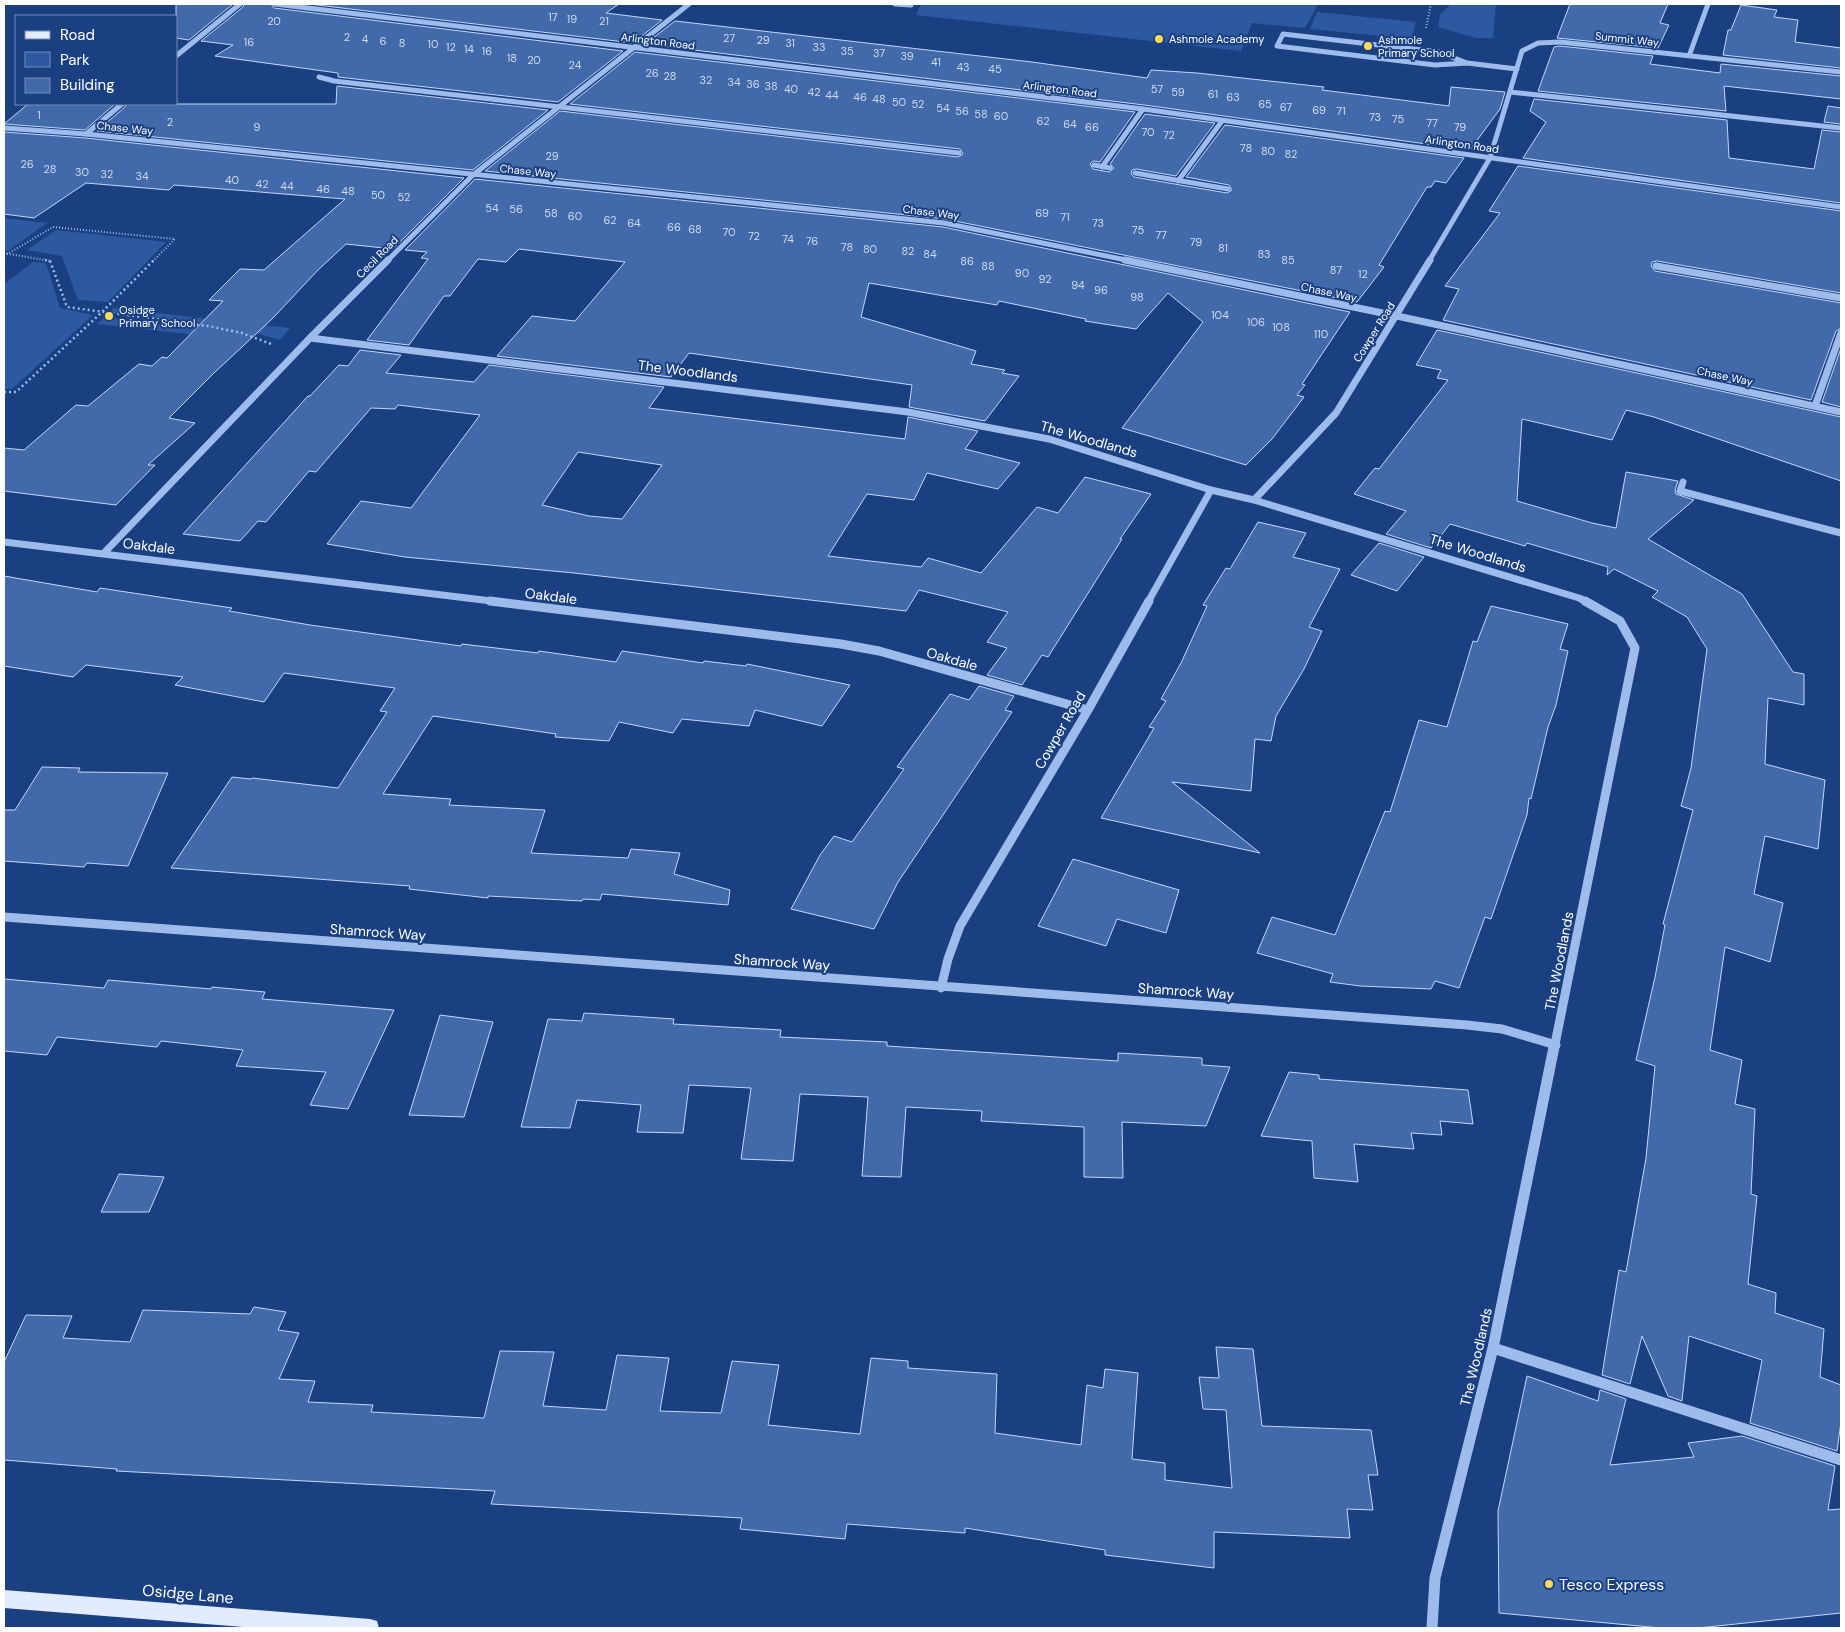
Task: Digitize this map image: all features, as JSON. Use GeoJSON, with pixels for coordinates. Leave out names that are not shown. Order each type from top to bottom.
{"type":"FeatureCollection","features":[{"type":"Feature","properties":{"kind":"main road","name":"Osidge Lane"},"geometry":{"type":"LineString","coordinates":[[4,1599],[370,1628]]}},
{"type":"Feature","properties":{"kind":"street"},"geometry":{"type":"LineString","coordinates":[[178,54],[240,4]]}},
{"type":"Feature","properties":{"kind":"street","name":"Arlington Road"},"geometry":{"type":"LineString","coordinates":[[275,4],[1143,109],[1841,207]]}},
{"type":"Feature","properties":{"kind":"street","name":"Cecil Road"},"geometry":{"type":"LineString","coordinates":[[104,553],[310,338],[474,175],[689,4]]}},
{"type":"Feature","properties":{"kind":"street"},"geometry":{"type":"LineString","coordinates":[[896,4],[911,5]]}},
{"type":"Feature","properties":{"kind":"street"},"geometry":{"type":"LineString","coordinates":[[1689,56],[1708,4]]}},
{"type":"Feature","properties":{"kind":"street"},"geometry":{"type":"LineString","coordinates":[[1467,63],[1439,52],[1283,34],[1277,46],[1435,65],[1467,63],[1517,69]]}},
{"type":"Feature","properties":{"kind":"street","name":"Summit Way"},"geometry":{"type":"LineString","coordinates":[[1490,158],[1522,51],[1538,43],[1560,42],[1841,72]]}},
{"type":"Feature","properties":{"kind":"street"},"geometry":{"type":"LineString","coordinates":[[319,77],[334,81],[560,108],[959,153]]}},
{"type":"Feature","properties":{"kind":"street"},"geometry":{"type":"LineString","coordinates":[[1510,92],[1841,128]]}},
{"type":"Feature","properties":{"kind":"street"},"geometry":{"type":"LineString","coordinates":[[86,134],[121,105]]}},
{"type":"Feature","properties":{"kind":"street"},"geometry":{"type":"LineString","coordinates":[[1102,167],[1143,109]]}},
{"type":"Feature","properties":{"kind":"street"},"geometry":{"type":"LineString","coordinates":[[1178,181],[1222,121]]}},
{"type":"Feature","properties":{"kind":"street","name":"Chase Way"},"geometry":{"type":"LineString","coordinates":[[4,128],[86,134],[944,223],[1397,316],[1841,412]]}},
{"type":"Feature","properties":{"kind":"street","name":"Cowper Road"},"geometry":{"type":"LineString","coordinates":[[1254,500],[1336,413],[1397,316],[1490,158]]}},
{"type":"Feature","properties":{"kind":"street"},"geometry":{"type":"LineString","coordinates":[[1094,166],[1110,168]]}},
{"type":"Feature","properties":{"kind":"street"},"geometry":{"type":"LineString","coordinates":[[1135,173],[1228,189]]}},
{"type":"Feature","properties":{"kind":"street"},"geometry":{"type":"LineString","coordinates":[[1656,266],[1841,298]]}},
{"type":"Feature","properties":{"kind":"street"},"geometry":{"type":"LineString","coordinates":[[1815,406],[1841,333]]}},
{"type":"Feature","properties":{"kind":"street","name":"The Woodlands"},"geometry":{"type":"LineString","coordinates":[[310,338],[908,412],[1049,439],[1211,490],[1254,500],[1579,598],[1620,621],[1636,648],[1493,1348],[1436,1578],[1432,1628]]}},
{"type":"Feature","properties":{"kind":"street"},"geometry":{"type":"LineString","coordinates":[[1682,482],[1680,491],[1841,533]]}},
{"type":"Feature","properties":{"kind":"street","name":"Cowper Road"},"geometry":{"type":"LineString","coordinates":[[941,988],[948,959],[960,926],[1088,710],[1211,490]]}},
{"type":"Feature","properties":{"kind":"street","name":"Oakdale"},"geometry":{"type":"LineString","coordinates":[[4,542],[841,644],[879,651],[1088,710]]}},
{"type":"Feature","properties":{"kind":"street","name":"Shamrock Way"},"geometry":{"type":"LineString","coordinates":[[4,917],[941,988],[1467,1025],[1502,1029],[1556,1045]]}},
{"type":"Feature","properties":{"kind":"street"},"geometry":{"type":"LineString","coordinates":[[1493,1348],[1841,1460]]}},
{"type":"Feature","properties":{"kind":"path"},"geometry":{"type":"LineString","coordinates":[[1425,33],[1431,4]]}},
{"type":"Feature","properties":{"kind":"path"},"geometry":{"type":"LineString","coordinates":[[4,254],[53,226],[175,239],[101,314],[16,392],[4,392]]}},
{"type":"Feature","properties":{"kind":"path"},"geometry":{"type":"LineString","coordinates":[[8,253],[50,261],[67,307],[101,314],[208,326],[242,333],[267,343],[302,347]]}},
{"type":"Feature","properties":{"kind":"green space","name":"Ashmole Academy"},"geometry":{"type":"Polygon","coordinates":[[[921,4],[1318,4],[1305,28],[1252,23],[1241,51],[916,15],[921,4]]]}},
{"type":"Feature","properties":{"kind":"green space"},"geometry":{"type":"Polygon","coordinates":[[[1451,4],[1496,4],[1493,38],[1476,38],[1438,27],[1440,15],[1451,4]]]}},
{"type":"Feature","properties":{"kind":"green space"},"geometry":{"type":"Polygon","coordinates":[[[1317,12],[1416,22],[1411,39],[1310,29],[1317,12]]]}},
{"type":"Feature","properties":{"kind":"green space"},"geometry":{"type":"Polygon","coordinates":[[[4,218],[47,223],[8,251],[4,250],[4,218]]]}},
{"type":"Feature","properties":{"kind":"green space"},"geometry":{"type":"Polygon","coordinates":[[[56,230],[166,242],[108,302],[78,300],[62,256],[27,250],[56,230]]]}},
{"type":"Feature","properties":{"kind":"green space"},"geometry":{"type":"Polygon","coordinates":[[[33,262],[46,263],[60,308],[93,315],[12,389],[4,389],[4,284],[33,262]]]}},
{"type":"Feature","properties":{"kind":"green space"},"geometry":{"type":"Polygon","coordinates":[[[114,308],[290,328],[280,340],[216,325],[109,312],[114,308]]]}},
{"type":"Feature","properties":{"kind":"green space"},"geometry":{"type":"Polygon","coordinates":[[[104,317],[221,331],[250,341],[97,324],[104,317]]]}},
{"type":"Feature","properties":{"kind":"building"},"geometry":{"type":"Polygon","coordinates":[[[176,4],[233,4],[189,40],[178,38],[178,15],[176,15],[176,4]]]}},
{"type":"Feature","properties":{"kind":"building"},"geometry":{"type":"Polygon","coordinates":[[[244,4],[271,4],[274,8],[623,51],[558,102],[338,77],[338,73],[215,56],[233,45],[201,41],[243,7],[244,4]]]}},
{"type":"Feature","properties":{"kind":"building"},"geometry":{"type":"Polygon","coordinates":[[[309,4],[619,4],[606,13],[662,20],[633,43],[309,4]]]}},
{"type":"Feature","properties":{"kind":"building"},"geometry":{"type":"Polygon","coordinates":[[[1570,4],[1668,4],[1660,23],[1669,25],[1658,48],[1557,38],[1570,4]]]}},
{"type":"Feature","properties":{"kind":"building"},"geometry":{"type":"Polygon","coordinates":[[[1741,5],[1777,10],[1774,17],[1798,20],[1795,42],[1841,48],[1841,68],[1723,55],[1728,30],[1731,30],[1741,5]]]}},
{"type":"Feature","properties":{"kind":"building"},"geometry":{"type":"Polygon","coordinates":[[[675,21],[1032,62],[1147,78],[1151,70],[1197,73],[1324,87],[1322,90],[1449,106],[1451,87],[1505,92],[1500,109],[1470,150],[1144,105],[645,44],[675,21]]]}},
{"type":"Feature","properties":{"kind":"building"},"geometry":{"type":"Polygon","coordinates":[[[1560,46],[1653,56],[1650,64],[1720,73],[1721,64],[1841,76],[1841,99],[1724,86],[1726,111],[1538,91],[1554,47],[1560,46]]]}},
{"type":"Feature","properties":{"kind":"building"},"geometry":{"type":"Polygon","coordinates":[[[635,52],[1135,112],[1100,162],[1093,161],[1090,164],[1093,169],[1109,172],[1114,168],[1110,164],[1145,114],[1215,123],[1176,176],[1136,169],[1132,170],[1131,174],[1134,177],[1227,193],[1232,190],[1229,185],[1186,177],[1225,125],[1464,158],[1446,183],[1435,181],[1431,187],[1427,187],[1379,265],[1384,267],[1357,302],[945,219],[485,171],[560,111],[958,157],[963,154],[960,149],[570,104],[635,52]]]}},
{"type":"Feature","properties":{"kind":"building"},"geometry":{"type":"Polygon","coordinates":[[[337,86],[548,110],[473,170],[97,131],[126,105],[336,104],[337,86]]]}},
{"type":"Feature","properties":{"kind":"building"},"geometry":{"type":"Polygon","coordinates":[[[1534,99],[1727,120],[1729,158],[1814,169],[1822,130],[1841,132],[1841,203],[1523,158],[1546,122],[1530,111],[1534,99]]]}},
{"type":"Feature","properties":{"kind":"building"},"geometry":{"type":"Polygon","coordinates":[[[27,105],[114,105],[85,130],[4,124],[27,105]]]}},
{"type":"Feature","properties":{"kind":"building"},"geometry":{"type":"Polygon","coordinates":[[[1828,106],[1841,108],[1841,124],[1824,122],[1828,106]]]}},
{"type":"Feature","properties":{"kind":"building"},"geometry":{"type":"Polygon","coordinates":[[[4,132],[86,138],[464,178],[393,249],[346,244],[318,270],[272,319],[169,418],[195,423],[148,465],[155,465],[116,505],[4,491],[4,448],[24,450],[76,405],[88,406],[139,364],[152,366],[162,357],[167,358],[223,301],[209,300],[240,269],[264,270],[345,199],[174,185],[169,190],[86,183],[34,218],[4,214],[4,132]]]}},
{"type":"Feature","properties":{"kind":"building"},"geometry":{"type":"Polygon","coordinates":[[[1518,166],[1841,211],[1841,293],[1657,261],[1652,262],[1651,266],[1655,271],[1841,303],[1841,328],[1836,331],[1811,400],[1443,320],[1459,289],[1445,286],[1500,213],[1489,211],[1518,166]]]}},
{"type":"Feature","properties":{"kind":"building"},"geometry":{"type":"Polygon","coordinates":[[[475,179],[943,227],[1350,312],[1302,384],[1305,385],[1297,395],[1304,397],[1272,439],[1246,465],[1122,428],[1203,322],[1168,293],[1136,329],[1085,321],[1086,319],[999,301],[997,305],[869,283],[861,317],[976,351],[971,364],[1005,370],[1002,373],[1019,376],[985,421],[909,407],[912,385],[689,353],[671,377],[497,356],[532,316],[575,321],[625,262],[519,249],[506,262],[478,259],[450,296],[444,296],[409,345],[367,340],[428,259],[421,258],[427,252],[405,250],[475,179]]]}},
{"type":"Feature","properties":{"kind":"building"},"geometry":{"type":"Polygon","coordinates":[[[1437,330],[1841,417],[1841,481],[1654,417],[1626,410],[1612,440],[1522,419],[1517,501],[1616,528],[1626,472],[1678,481],[1675,490],[1676,494],[1694,500],[1648,539],[1742,594],[1793,672],[1804,674],[1804,705],[1768,698],[1765,764],[1825,780],[1818,849],[1765,836],[1754,894],[1783,903],[1770,962],[1725,947],[1710,1050],[1742,1060],[1735,1104],[1755,1109],[1751,1194],[1757,1196],[1748,1284],[1776,1293],[1775,1313],[1824,1329],[1820,1377],[1841,1385],[1841,1422],[1837,1451],[1750,1423],[1762,1360],[1689,1336],[1682,1401],[1668,1396],[1642,1336],[1630,1384],[1602,1375],[1619,1270],[1626,1272],[1646,1158],[1655,1066],[1636,1060],[1655,977],[1665,925],[1663,924],[1693,810],[1681,806],[1691,768],[1707,649],[1687,617],[1652,597],[1658,591],[1614,569],[1607,575],[1608,567],[1527,543],[1525,546],[1450,524],[1431,548],[1386,534],[1406,511],[1354,494],[1375,468],[1379,469],[1448,380],[1437,378],[1441,370],[1416,365],[1437,330]]]}},
{"type":"Feature","properties":{"kind":"building"},"geometry":{"type":"Polygon","coordinates":[[[1841,348],[1841,407],[1822,402],[1841,348]]]}},
{"type":"Feature","properties":{"kind":"building"},"geometry":{"type":"Polygon","coordinates":[[[360,350],[401,355],[386,373],[474,382],[489,365],[664,387],[649,408],[905,439],[908,417],[978,431],[965,449],[1020,463],[998,489],[927,473],[914,500],[867,494],[828,556],[921,567],[928,558],[981,573],[1037,507],[1058,513],[1085,477],[1151,494],[1120,539],[1122,539],[1048,657],[1042,655],[1022,685],[987,675],[1007,648],[987,642],[1008,612],[919,590],[906,611],[574,573],[405,557],[327,544],[361,501],[411,508],[480,415],[398,405],[395,409],[371,408],[316,472],[309,471],[266,522],[258,521],[240,541],[183,534],[308,396],[339,365],[348,366],[360,350]],[[578,452],[542,505],[589,516],[622,519],[662,465],[578,452]]]}},
{"type":"Feature","properties":{"kind":"building"},"geometry":{"type":"Polygon","coordinates":[[[1258,522],[1306,533],[1293,557],[1340,569],[1309,627],[1322,631],[1304,669],[1276,716],[1271,741],[1255,739],[1251,791],[1172,782],[1260,853],[1101,818],[1154,728],[1149,727],[1166,701],[1161,699],[1181,663],[1207,606],[1203,605],[1226,568],[1230,569],[1258,522]]]}},
{"type":"Feature","properties":{"kind":"building"},"geometry":{"type":"Polygon","coordinates":[[[1379,543],[1424,557],[1397,591],[1351,575],[1379,543]]]}},
{"type":"Feature","properties":{"kind":"building"},"geometry":{"type":"Polygon","coordinates":[[[4,576],[97,592],[100,588],[232,608],[229,611],[310,625],[461,646],[462,644],[538,653],[539,651],[616,662],[622,651],[703,663],[704,661],[746,666],[747,664],[850,685],[822,726],[755,710],[749,726],[682,719],[673,733],[619,722],[609,741],[555,737],[556,734],[433,716],[383,794],[451,799],[449,805],[545,810],[531,853],[628,858],[631,849],[680,853],[674,874],[730,890],[728,905],[602,894],[600,900],[583,899],[582,901],[488,896],[488,898],[409,889],[410,886],[171,868],[232,777],[338,788],[387,712],[380,711],[395,688],[284,673],[264,702],[175,685],[183,677],[86,665],[73,677],[4,666],[4,576]]]}},
{"type":"Feature","properties":{"kind":"building"},"geometry":{"type":"Polygon","coordinates":[[[1491,606],[1568,624],[1560,649],[1568,651],[1556,705],[1548,727],[1531,799],[1529,798],[1527,815],[1491,919],[1485,917],[1459,988],[1435,981],[1431,989],[1360,986],[1330,982],[1333,974],[1257,953],[1272,917],[1335,935],[1385,811],[1390,812],[1419,720],[1447,727],[1473,641],[1477,642],[1491,606]]]}},
{"type":"Feature","properties":{"kind":"building"},"geometry":{"type":"Polygon","coordinates":[[[979,686],[1014,696],[1005,710],[1012,712],[898,882],[874,929],[791,909],[820,855],[834,836],[852,842],[904,769],[897,767],[950,694],[969,700],[979,686]]]}},
{"type":"Feature","properties":{"kind":"building"},"geometry":{"type":"Polygon","coordinates":[[[42,767],[80,768],[78,772],[168,773],[128,866],[87,863],[84,867],[4,861],[4,810],[15,810],[42,767]]]}},
{"type":"Feature","properties":{"kind":"building"},"geometry":{"type":"Polygon","coordinates":[[[1073,859],[1179,890],[1166,933],[1117,919],[1106,946],[1038,926],[1073,859]]]}},
{"type":"Feature","properties":{"kind":"building"},"geometry":{"type":"Polygon","coordinates":[[[4,979],[104,988],[108,980],[211,989],[212,987],[265,992],[262,999],[394,1010],[348,1109],[310,1105],[326,1072],[236,1066],[243,1050],[161,1041],[157,1047],[57,1037],[47,1055],[4,1051],[4,979]]]}},
{"type":"Feature","properties":{"kind":"building"},"geometry":{"type":"Polygon","coordinates":[[[584,1013],[674,1019],[673,1024],[781,1030],[780,1037],[887,1042],[887,1046],[1118,1061],[1118,1053],[1202,1058],[1202,1065],[1230,1067],[1206,1126],[1122,1122],[1123,1178],[1084,1177],[1084,1127],[981,1121],[982,1111],[906,1107],[901,1177],[862,1176],[868,1097],[800,1094],[793,1161],[741,1159],[751,1088],[689,1085],[683,1133],[637,1132],[641,1105],[577,1100],[570,1128],[521,1127],[548,1019],[582,1021],[584,1013]]]}},
{"type":"Feature","properties":{"kind":"building"},"geometry":{"type":"Polygon","coordinates":[[[440,1015],[493,1022],[464,1117],[409,1115],[440,1015]]]}},
{"type":"Feature","properties":{"kind":"building"},"geometry":{"type":"Polygon","coordinates":[[[1289,1072],[1319,1075],[1319,1079],[1468,1090],[1473,1124],[1440,1121],[1442,1135],[1411,1133],[1414,1149],[1354,1144],[1358,1182],[1314,1178],[1312,1141],[1261,1136],[1289,1072]]]}},
{"type":"Feature","properties":{"kind":"building"},"geometry":{"type":"Polygon","coordinates":[[[119,1174],[164,1177],[149,1212],[101,1212],[119,1174]]]}},
{"type":"Feature","properties":{"kind":"building"},"geometry":{"type":"Polygon","coordinates":[[[254,1307],[286,1312],[278,1330],[299,1333],[279,1379],[315,1381],[308,1402],[373,1405],[371,1412],[484,1418],[500,1351],[554,1352],[543,1406],[606,1410],[617,1355],[669,1358],[660,1411],[721,1413],[732,1361],[779,1365],[768,1425],[860,1434],[871,1358],[908,1361],[908,1368],[997,1374],[995,1433],[1081,1445],[1087,1385],[1103,1388],[1105,1369],[1138,1373],[1132,1459],[1165,1463],[1165,1480],[1232,1488],[1226,1410],[1203,1409],[1199,1377],[1219,1378],[1216,1347],[1253,1349],[1262,1426],[1371,1430],[1378,1475],[1368,1475],[1373,1510],[1347,1509],[1350,1538],[1214,1532],[1214,1568],[1105,1555],[1105,1550],[965,1528],[965,1533],[847,1524],[845,1539],[740,1529],[742,1518],[491,1504],[495,1491],[116,1471],[117,1469],[4,1460],[4,1362],[26,1315],[72,1316],[63,1338],[130,1342],[143,1310],[250,1314],[254,1307]]]}},
{"type":"Feature","properties":{"kind":"building"},"geometry":{"type":"Polygon","coordinates":[[[1527,1376],[1598,1401],[1600,1390],[1626,1399],[1610,1465],[1694,1457],[1688,1443],[1742,1436],[1835,1466],[1828,1510],[1841,1509],[1841,1613],[1698,1628],[1661,1628],[1499,1613],[1498,1511],[1527,1376]]]}},
{"type":"Feature","properties":{"kind":"place","name":"Ashmole Academy"},"geometry":{"type":"Point","coordinates":[1159,39]}},
{"type":"Feature","properties":{"kind":"place","name":"Ashmole Primary School"},"geometry":{"type":"Point","coordinates":[1368,46]}},
{"type":"Feature","properties":{"kind":"place","name":"Osidge Primary School"},"geometry":{"type":"Point","coordinates":[109,316]}},
{"type":"Feature","properties":{"kind":"place","name":"Tesco Express"},"geometry":{"type":"Point","coordinates":[1549,1584]}}]}
